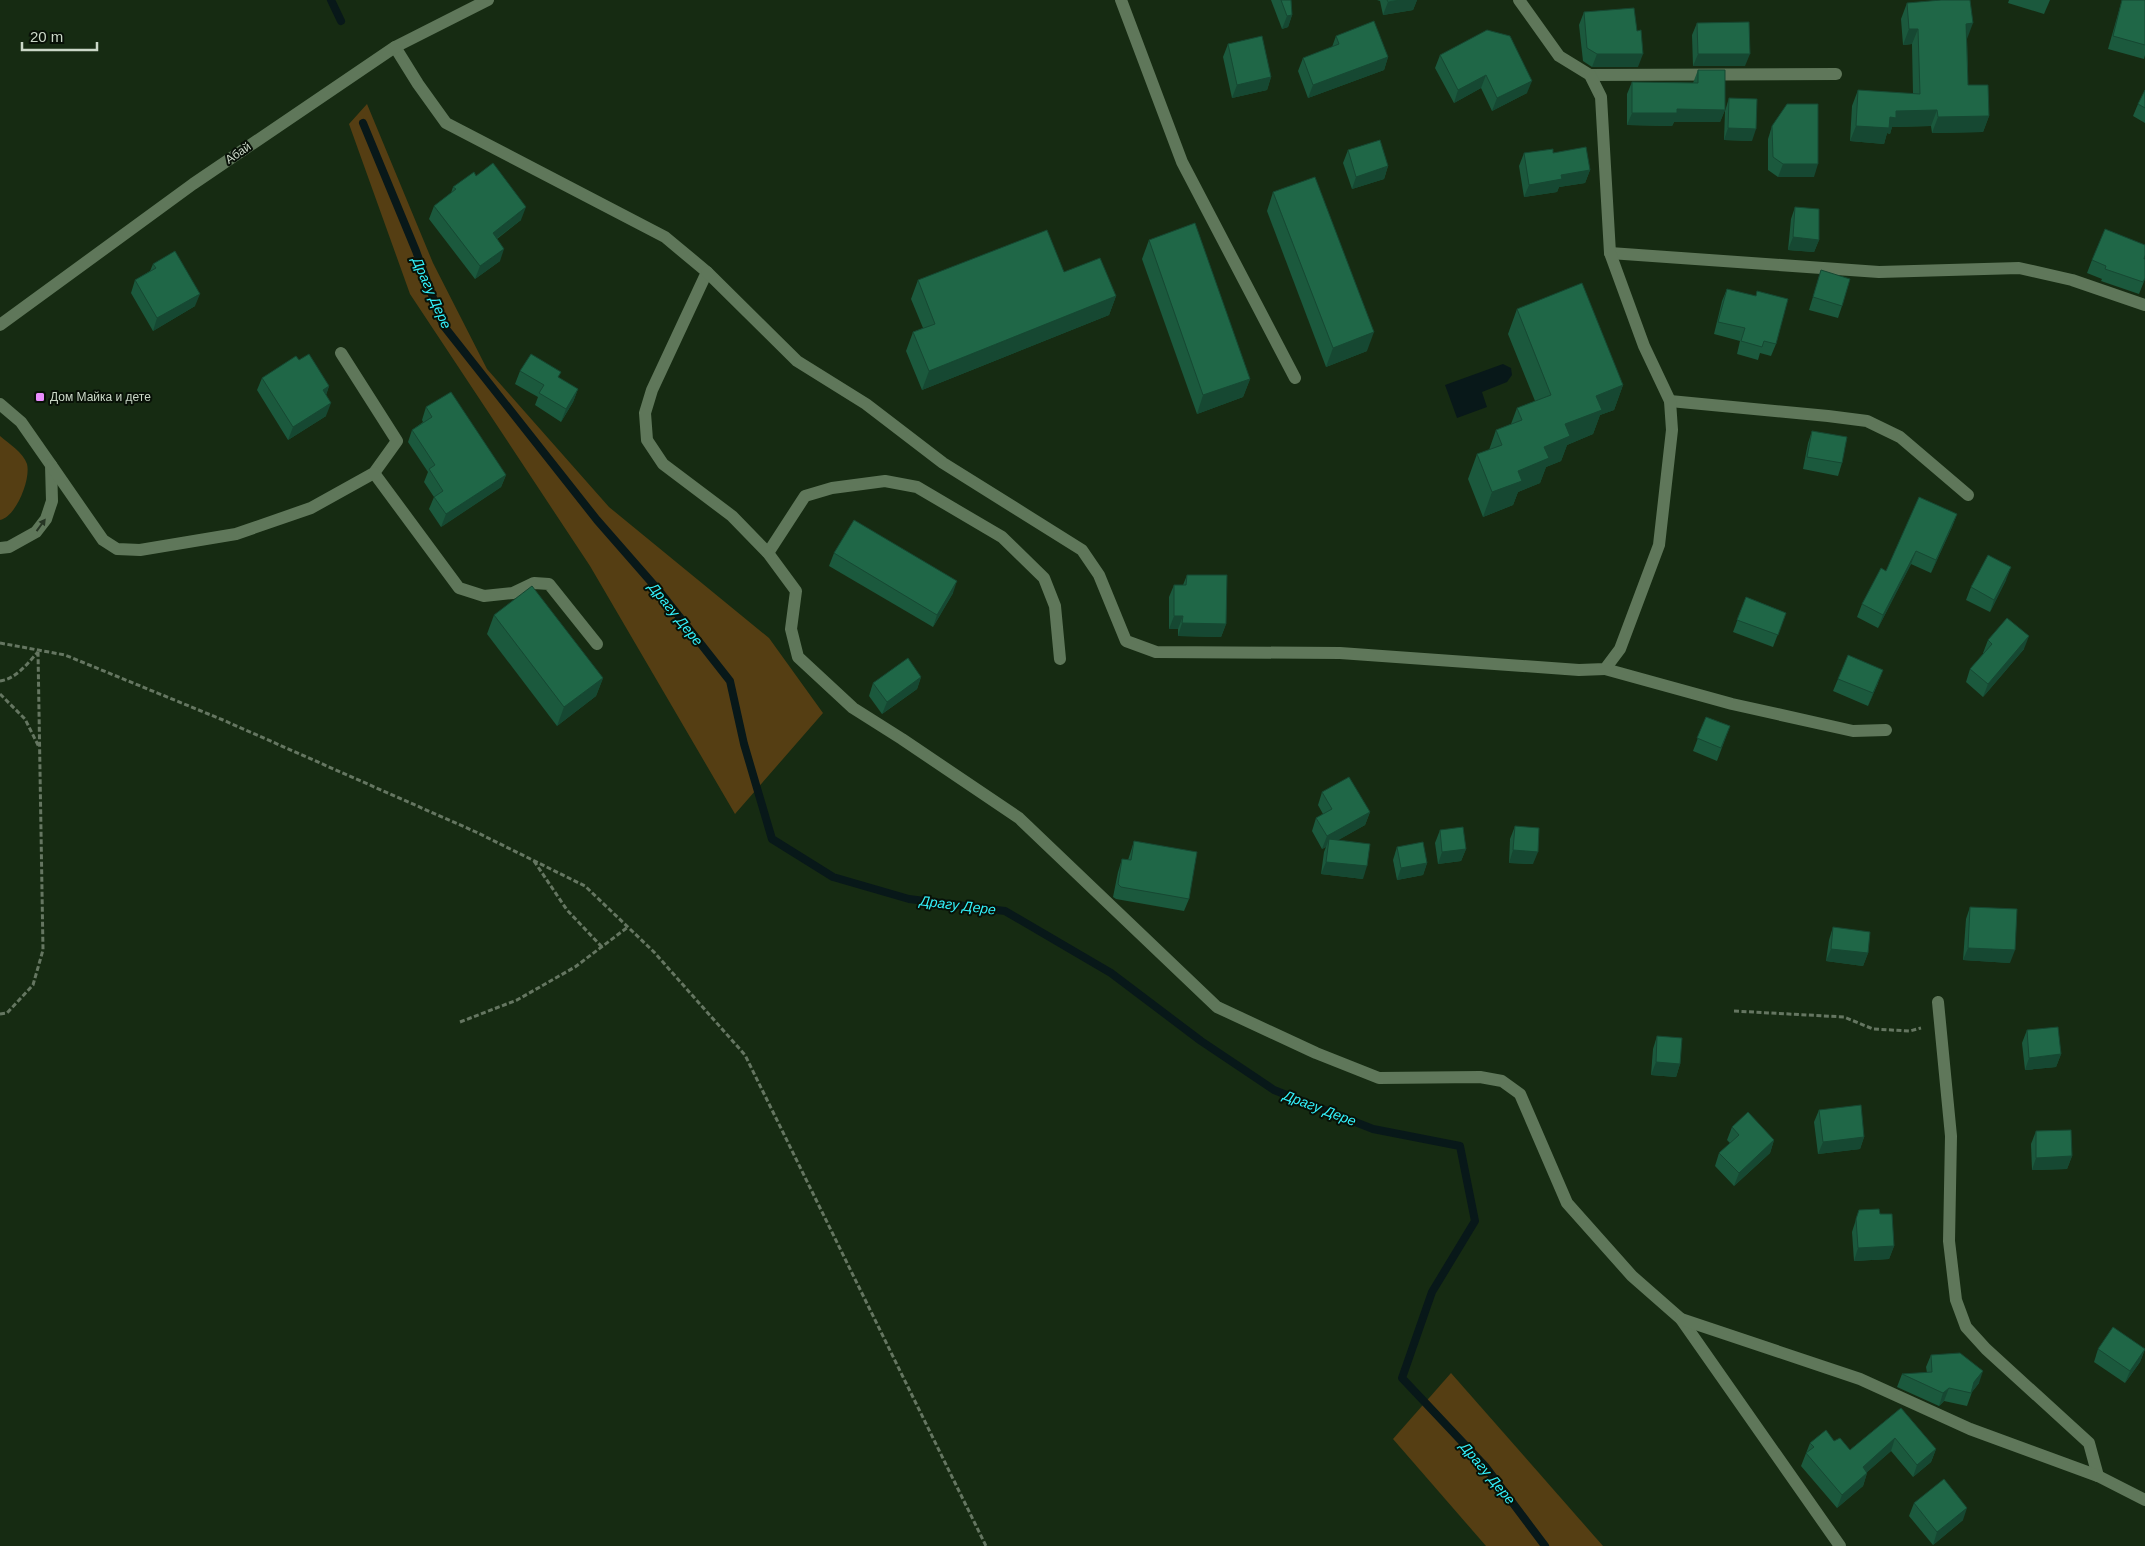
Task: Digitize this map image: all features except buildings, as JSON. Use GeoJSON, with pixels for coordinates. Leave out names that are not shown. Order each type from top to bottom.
{"type":"FeatureCollection","features":[{"type":"Feature","properties":{"kind":"street","name":"Абай"},"geometry":{"type":"LineString","coordinates":[[0,325],[193,184],[395,47],[488,0]]}},
{"type":"Feature","properties":{"kind":"street"},"geometry":{"type":"LineString","coordinates":[[1121,0],[1182,162],[1296,378]]}},
{"type":"Feature","properties":{"kind":"street"},"geometry":{"type":"LineString","coordinates":[[1519,0],[1559,56],[1590,75],[1836,74]]}},
{"type":"Feature","properties":{"kind":"street"},"geometry":{"type":"LineString","coordinates":[[395,47],[418,84],[446,123],[665,237],[708,272],[797,361],[866,404],[943,463],[1082,550],[1099,575],[1126,641],[1156,652],[1340,653],[1579,670],[1605,669],[1732,704],[1853,731],[1886,730]]}},
{"type":"Feature","properties":{"kind":"street"},"geometry":{"type":"LineString","coordinates":[[1590,75],[1601,97],[1610,253],[1644,346],[1670,401],[1672,430],[1659,545],[1620,649],[1605,669]]}},
{"type":"Feature","properties":{"kind":"street"},"geometry":{"type":"LineString","coordinates":[[1610,253],[1880,272],[2019,268],[2072,280],[2145,305]]}},
{"type":"Feature","properties":{"kind":"street"},"geometry":{"type":"LineString","coordinates":[[708,272],[652,390],[645,413],[647,440],[663,464],[732,516],[768,553],[796,591],[791,629],[798,657],[853,708],[1019,818],[1217,1006],[1316,1054],[1379,1078],[1480,1077],[1502,1081],[1520,1094],[1567,1204],[1632,1276],[1681,1319],[1840,1546]]}},
{"type":"Feature","properties":{"kind":"street"},"geometry":{"type":"LineString","coordinates":[[0,404],[21,422],[103,540],[117,550],[140,550],[236,534],[311,508],[374,473],[397,441],[341,353]]}},
{"type":"Feature","properties":{"kind":"street"},"geometry":{"type":"LineString","coordinates":[[1670,401],[1867,421],[1900,437],[1968,495]]}},
{"type":"Feature","properties":{"kind":"street"},"geometry":{"type":"LineString","coordinates":[[0,548],[9,547],[36,532],[46,519],[52,500],[51,465]]}},
{"type":"Feature","properties":{"kind":"street"},"geometry":{"type":"LineString","coordinates":[[374,473],[460,588],[484,596],[513,593],[534,583],[549,584],[597,644]]}},
{"type":"Feature","properties":{"kind":"street"},"geometry":{"type":"LineString","coordinates":[[768,553],[805,496],[832,488],[885,480],[917,487],[1002,537],[1044,578],[1056,606],[1060,659]]}},
{"type":"Feature","properties":{"kind":"street"},"geometry":{"type":"LineString","coordinates":[[1938,1002],[1951,1136],[1949,1241],[1956,1300],[1966,1327],[1986,1349],[2089,1443],[2098,1476]]}},
{"type":"Feature","properties":{"kind":"street"},"geometry":{"type":"LineString","coordinates":[[1681,1319],[1755,1346],[1860,1379],[1970,1429],[2098,1476],[2145,1500]]}},
{"type":"Feature","properties":{"kind":"path"},"geometry":{"type":"LineString","coordinates":[[0,643],[65,655],[223,720],[476,832],[585,886],[654,952],[746,1055],[986,1546]]}},
{"type":"Feature","properties":{"kind":"path"},"geometry":{"type":"LineString","coordinates":[[0,681],[22,670],[38,651]]}},
{"type":"Feature","properties":{"kind":"path"},"geometry":{"type":"LineString","coordinates":[[0,1014],[7,1014],[33,985],[43,950],[38,651]]}},
{"type":"Feature","properties":{"kind":"path"},"geometry":{"type":"LineString","coordinates":[[0,694],[25,719],[40,749]]}},
{"type":"Feature","properties":{"kind":"path"},"geometry":{"type":"LineString","coordinates":[[534,861],[567,910],[602,947]]}},
{"type":"Feature","properties":{"kind":"path"},"geometry":{"type":"LineString","coordinates":[[460,1022],[517,1000],[575,967],[628,927]]}},
{"type":"Feature","properties":{"kind":"path"},"geometry":{"type":"LineString","coordinates":[[1734,1011],[1844,1017],[1873,1029],[1910,1031],[1939,1023]]}},
{"type":"Feature","properties":{"kind":"shaded area"},"geometry":{"type":"Polygon","coordinates":[[[367,104],[433,263],[487,369],[609,507],[769,638],[823,713],[735,814],[590,566],[410,294],[349,124],[367,104]]]}},
{"type":"Feature","properties":{"kind":"shaded area"},"geometry":{"type":"Polygon","coordinates":[[[1503,364],[1511,368],[1512,375],[1507,382],[1482,392],[1487,407],[1457,418],[1445,385],[1503,364]]]}},
{"type":"Feature","properties":{"kind":"shaded area"},"geometry":{"type":"Polygon","coordinates":[[[0,436],[22,456],[27,464],[28,471],[27,479],[17,505],[12,512],[0,520],[0,436]]]}},
{"type":"Feature","properties":{"kind":"shaded area"},"geometry":{"type":"Polygon","coordinates":[[[1451,1373],[1603,1546],[1486,1546],[1393,1439],[1451,1373]]]}},
{"type":"Feature","properties":{"kind":"waterway","name":"Драгу Дере"},"geometry":{"type":"LineString","coordinates":[[331,0],[341,21]]}},
{"type":"Feature","properties":{"kind":"waterway","name":"Драгу Дере"},"geometry":{"type":"LineString","coordinates":[[363,123],[416,251],[443,325],[597,520],[660,592],[730,681],[744,744],[772,839],[833,877],[909,899],[1005,911],[1111,973],[1201,1041],[1274,1090],[1373,1129],[1460,1146],[1475,1221],[1432,1292],[1402,1378],[1485,1466],[1545,1546]]}},
{"type":"Feature","properties":{"kind":"place","name":"Дом Майка и дете"},"geometry":{"type":"Point","coordinates":[40,397]}}]}
